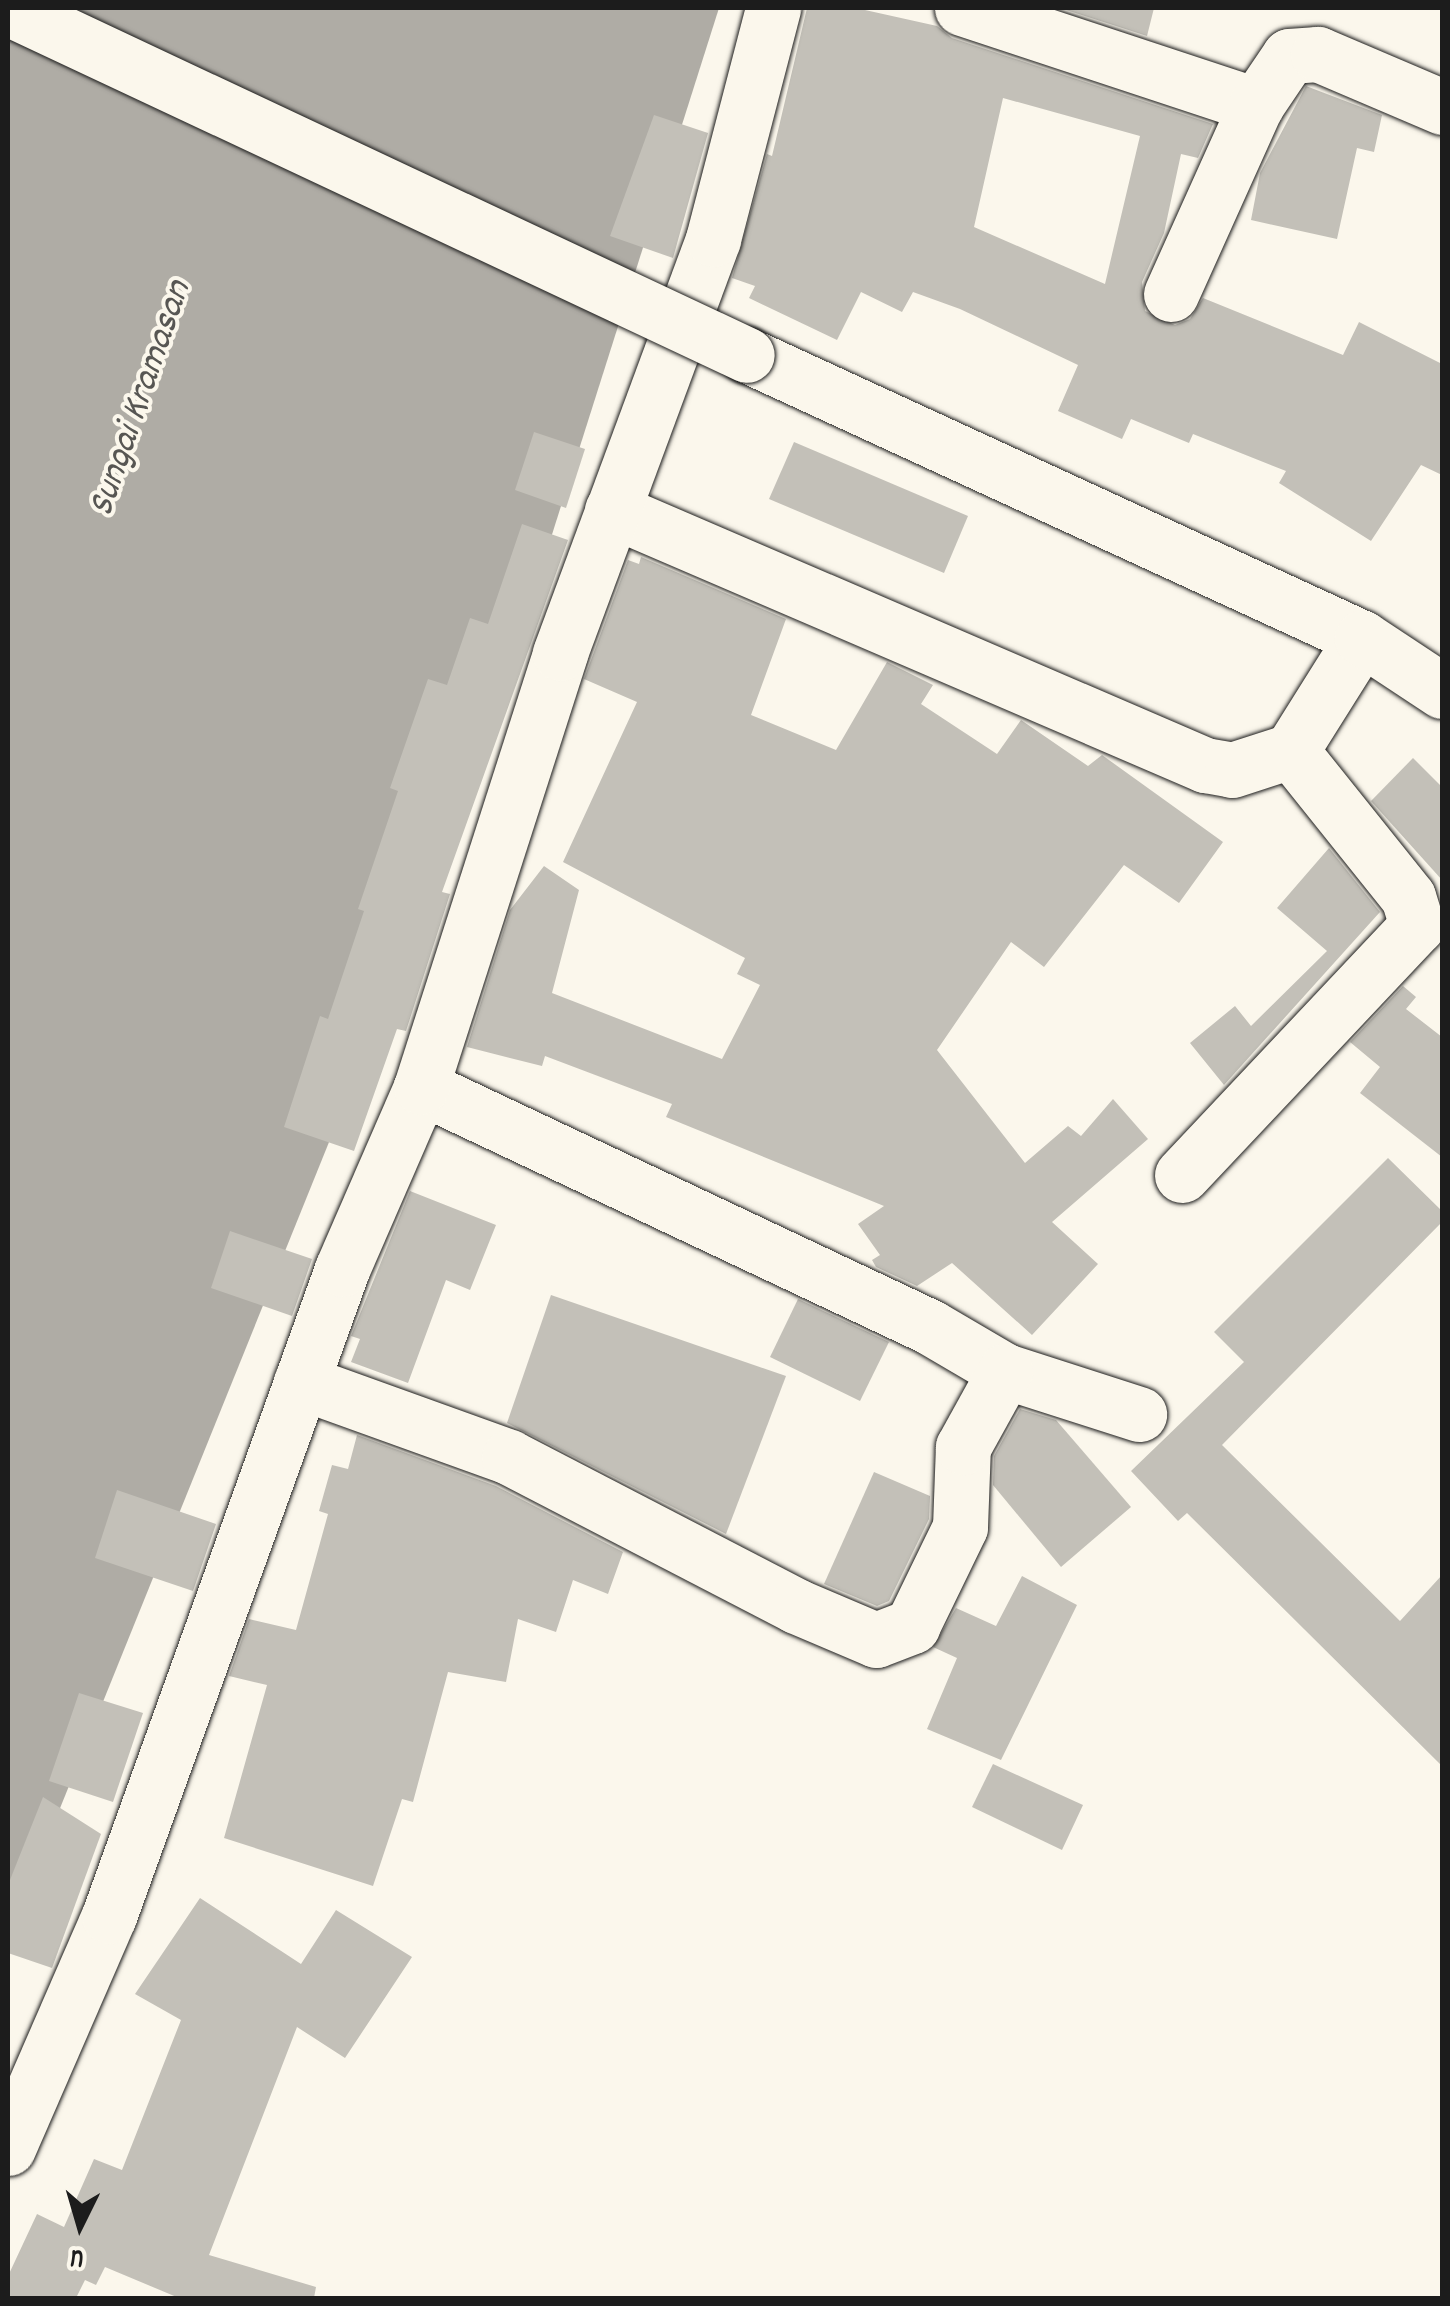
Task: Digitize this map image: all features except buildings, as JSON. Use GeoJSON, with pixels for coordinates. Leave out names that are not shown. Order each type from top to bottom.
{"type":"FeatureCollection","features":[{"type":"Feature","properties":{"kind":"street"},"geometry":{"type":"LineString","coordinates":[[8,8],[746,355],[1362,638],[1442,691]]}},
{"type":"Feature","properties":{"kind":"street"},"geometry":{"type":"LineString","coordinates":[[8,2148],[110,1916],[342,1268],[420,1086],[612,510],[712,239],[773,8]]}},
{"type":"Feature","properties":{"kind":"street"},"geometry":{"type":"LineString","coordinates":[[962,8],[1256,106]]}},
{"type":"Feature","properties":{"kind":"street"},"geometry":{"type":"LineString","coordinates":[[1170,294],[1256,106],[1288,56],[1304,52],[1442,107]]}},
{"type":"Feature","properties":{"kind":"street"},"geometry":{"type":"LineString","coordinates":[[612,510],[1205,765],[1232,770],[1291,751],[1362,638]]}},
{"type":"Feature","properties":{"kind":"street"},"geometry":{"type":"LineString","coordinates":[[1182,1174],[1417,926],[1408,897],[1291,751]]}},
{"type":"Feature","properties":{"kind":"street"},"geometry":{"type":"LineString","coordinates":[[420,1086],[930,1327],[1005,1370],[1139,1414]]}},
{"type":"Feature","properties":{"kind":"street"},"geometry":{"type":"LineString","coordinates":[[301,1382],[509,1457],[796,1606],[876,1640],[912,1626],[960,1527],[963,1448],[1005,1370]]}},
{"type":"Feature","properties":{"kind":"water","name":"Sungai Kramasan"},"geometry":{"type":"Polygon","coordinates":[[[8,8],[719,8],[470,793],[8,1937],[8,8]]]}}]}
